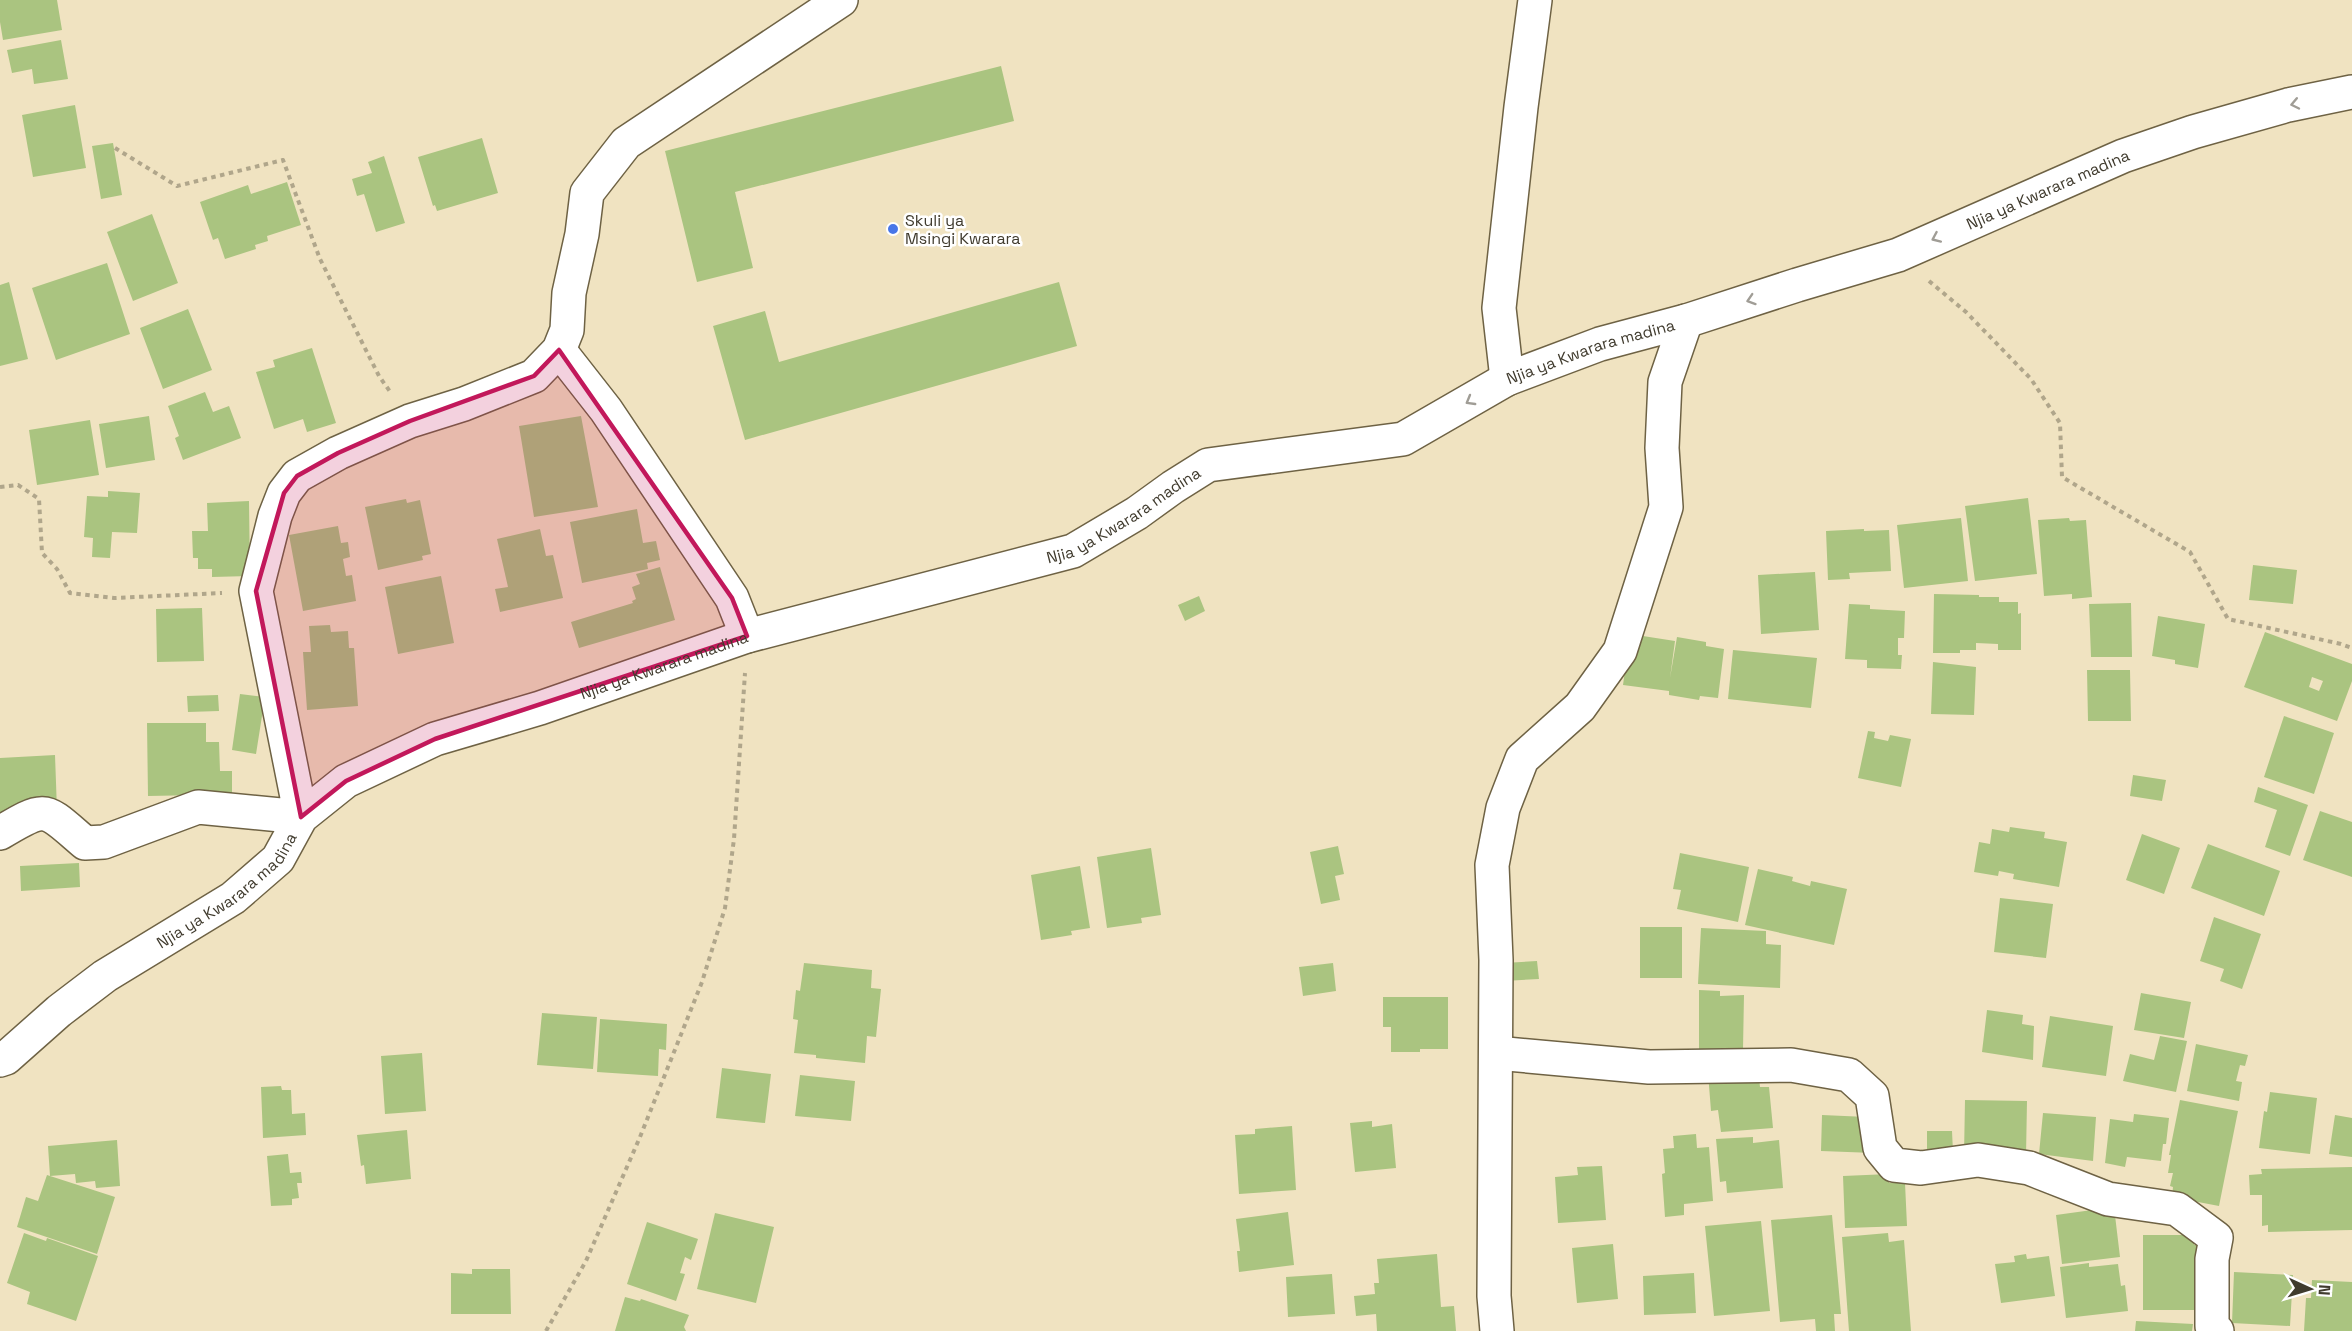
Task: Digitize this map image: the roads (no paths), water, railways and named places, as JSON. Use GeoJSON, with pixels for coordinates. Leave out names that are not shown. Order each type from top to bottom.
{"type":"FeatureCollection","features":[{"type":"Feature","properties":{"kind":"street"},"geometry":{"type":"LineString","coordinates":[[0,833],[32,814],[41,813],[54,817],[85,843],[90,844],[104,842],[198,807],[301,818],[256,591],[275,516],[284,493],[297,476],[338,453],[410,421],[464,404],[534,376],[559,350],[567,330],[569,294],[582,234],[587,193],[626,143],[841,0]]}},
{"type":"Feature","properties":{"kind":"street"},"geometry":{"type":"LineString","coordinates":[[1507,379],[1499,308],[1535,0]]}},
{"type":"Feature","properties":{"kind":"street","name":"Njia ya Kwarara madina"},"geometry":{"type":"LineString","coordinates":[[0,1060],[6,1058],[59,1011],[105,976],[233,898],[278,859],[301,818],[346,781],[435,739],[540,708],[747,636],[1073,551],[1137,513],[1208,465],[1403,439],[1507,379],[1600,344],[1686,321],[1898,255],[2123,156],[2193,132],[2288,105],[2352,92]]}},
{"type":"Feature","properties":{"kind":"street"},"geometry":{"type":"LineString","coordinates":[[1497,1331],[1494,1296],[1496,960],[1492,865],[1503,808],[1522,759],[1580,707],[1620,651],[1666,507],[1662,448],[1665,382],[1686,321]]}},
{"type":"Feature","properties":{"kind":"street"},"geometry":{"type":"LineString","coordinates":[[559,350],[606,410],[732,598],[747,636]]}},
{"type":"Feature","properties":{"kind":"street"},"geometry":{"type":"LineString","coordinates":[[1496,1053],[1649,1066],[1791,1065],[1849,1075],[1872,1096],[1880,1148],[1894,1165],[1921,1168],[1978,1160],[2029,1168],[2108,1199],[2177,1209],[2216,1238],[2212,1259],[2212,1326],[2217,1331]]}},
{"type":"Feature","properties":{"kind":"place","name":"Skuli ya Msingi Kwarara"},"geometry":{"type":"Point","coordinates":[893,229]}}]}
